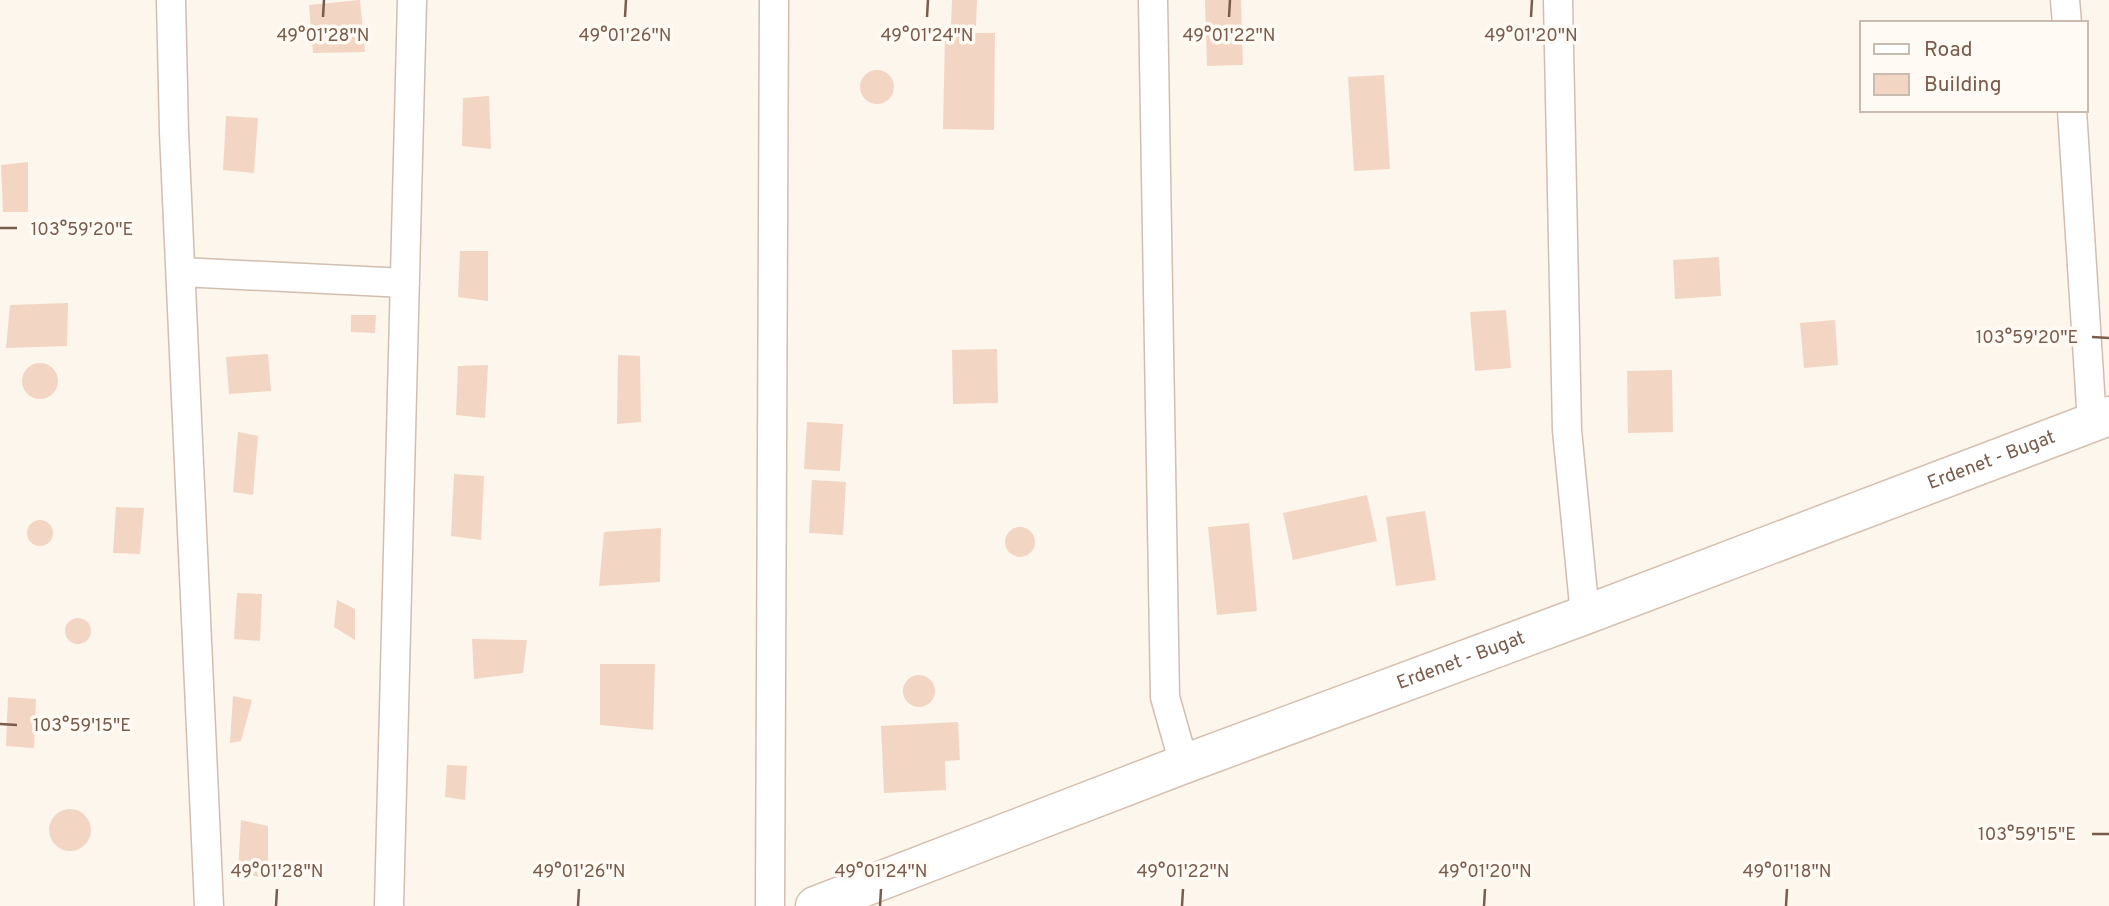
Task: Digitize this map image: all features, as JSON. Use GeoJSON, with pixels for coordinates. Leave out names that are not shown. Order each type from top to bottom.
{"type":"FeatureCollection","features":[{"type":"Feature","properties":{"kind":"street"},"geometry":{"type":"LineString","coordinates":[[171,0],[209,906]]}},
{"type":"Feature","properties":{"kind":"street"},"geometry":{"type":"LineString","coordinates":[[389,906],[412,0]]}},
{"type":"Feature","properties":{"kind":"street"},"geometry":{"type":"LineString","coordinates":[[771,906],[774,0]]}},
{"type":"Feature","properties":{"kind":"street"},"geometry":{"type":"LineString","coordinates":[[1153,0],[1165,697],[1184,764]]}},
{"type":"Feature","properties":{"kind":"street"},"geometry":{"type":"LineString","coordinates":[[1558,0],[1567,430],[1586,615]]}},
{"type":"Feature","properties":{"kind":"street"},"geometry":{"type":"LineString","coordinates":[[2065,0],[2067,21]]}},
{"type":"Feature","properties":{"kind":"street"},"geometry":{"type":"LineString","coordinates":[[2072,112],[2101,419]]}},
{"type":"Feature","properties":{"kind":"street"},"geometry":{"type":"LineString","coordinates":[[181,272],[405,283]]}},
{"type":"Feature","properties":{"kind":"street","name":"Erdenet - Bugat"},"geometry":{"type":"LineString","coordinates":[[815,906],[1184,764],[2101,419]]}},
{"type":"Feature","properties":{"kind":"building"},"geometry":{"type":"Polygon","coordinates":[[[360,0],[365,52],[313,53],[309,5],[360,0]]]}},
{"type":"Feature","properties":{"kind":"building"},"geometry":{"type":"Polygon","coordinates":[[[952,0],[977,0],[976,26],[951,25],[952,0]]]}},
{"type":"Feature","properties":{"kind":"building"},"geometry":{"type":"Polygon","coordinates":[[[1205,0],[1241,0],[1243,65],[1207,66],[1205,0]]]}},
{"type":"Feature","properties":{"kind":"building"},"geometry":{"type":"Polygon","coordinates":[[[945,33],[995,33],[994,130],[943,129],[945,33]]]}},
{"type":"Feature","properties":{"kind":"building"},"geometry":{"type":"Polygon","coordinates":[[[877,70],[889,75],[894,87],[889,99],[877,104],[865,99],[860,87],[865,75],[877,70]]]}},
{"type":"Feature","properties":{"kind":"building"},"geometry":{"type":"Polygon","coordinates":[[[1384,75],[1390,169],[1354,171],[1348,77],[1384,75]]]}},
{"type":"Feature","properties":{"kind":"building"},"geometry":{"type":"Polygon","coordinates":[[[489,96],[491,149],[462,146],[463,98],[489,96]]]}},
{"type":"Feature","properties":{"kind":"building"},"geometry":{"type":"Polygon","coordinates":[[[226,116],[258,118],[254,173],[223,170],[226,116]]]}},
{"type":"Feature","properties":{"kind":"building"},"geometry":{"type":"Polygon","coordinates":[[[28,162],[28,212],[3,212],[1,165],[28,162]]]}},
{"type":"Feature","properties":{"kind":"building"},"geometry":{"type":"Polygon","coordinates":[[[460,251],[488,251],[488,301],[458,297],[460,251]]]}},
{"type":"Feature","properties":{"kind":"building"},"geometry":{"type":"Polygon","coordinates":[[[1719,257],[1721,296],[1675,299],[1673,260],[1719,257]]]}},
{"type":"Feature","properties":{"kind":"building"},"geometry":{"type":"Polygon","coordinates":[[[68,303],[67,346],[6,348],[10,305],[68,303]]]}},
{"type":"Feature","properties":{"kind":"building"},"geometry":{"type":"Polygon","coordinates":[[[1506,310],[1511,368],[1475,371],[1470,312],[1506,310]]]}},
{"type":"Feature","properties":{"kind":"building"},"geometry":{"type":"Polygon","coordinates":[[[351,315],[376,315],[375,333],[351,332],[351,315]]]}},
{"type":"Feature","properties":{"kind":"building"},"geometry":{"type":"Polygon","coordinates":[[[1835,320],[1838,365],[1804,368],[1800,323],[1835,320]]]}},
{"type":"Feature","properties":{"kind":"building"},"geometry":{"type":"Polygon","coordinates":[[[997,349],[998,403],[953,404],[952,350],[997,349]]]}},
{"type":"Feature","properties":{"kind":"building"},"geometry":{"type":"Polygon","coordinates":[[[268,354],[271,391],[229,394],[226,357],[268,354]]]}},
{"type":"Feature","properties":{"kind":"building"},"geometry":{"type":"Polygon","coordinates":[[[618,355],[640,356],[641,422],[617,424],[618,355]]]}},
{"type":"Feature","properties":{"kind":"building"},"geometry":{"type":"Polygon","coordinates":[[[40,363],[52,369],[58,381],[52,393],[40,399],[28,393],[22,381],[28,369],[40,363]]]}},
{"type":"Feature","properties":{"kind":"building"},"geometry":{"type":"Polygon","coordinates":[[[488,365],[485,418],[456,415],[458,366],[488,365]]]}},
{"type":"Feature","properties":{"kind":"building"},"geometry":{"type":"Polygon","coordinates":[[[1672,370],[1673,432],[1628,433],[1627,371],[1672,370]]]}},
{"type":"Feature","properties":{"kind":"building"},"geometry":{"type":"Polygon","coordinates":[[[807,422],[843,424],[840,471],[804,469],[807,422]]]}},
{"type":"Feature","properties":{"kind":"building"},"geometry":{"type":"Polygon","coordinates":[[[238,432],[258,436],[253,495],[233,492],[238,432]]]}},
{"type":"Feature","properties":{"kind":"building"},"geometry":{"type":"Polygon","coordinates":[[[454,474],[484,476],[481,540],[451,536],[454,474]]]}},
{"type":"Feature","properties":{"kind":"building"},"geometry":{"type":"Polygon","coordinates":[[[812,480],[846,482],[843,535],[809,533],[812,480]]]}},
{"type":"Feature","properties":{"kind":"building"},"geometry":{"type":"Polygon","coordinates":[[[1367,495],[1377,541],[1293,560],[1283,513],[1367,495]]]}},
{"type":"Feature","properties":{"kind":"building"},"geometry":{"type":"Polygon","coordinates":[[[116,507],[144,508],[140,554],[113,553],[116,507]]]}},
{"type":"Feature","properties":{"kind":"building"},"geometry":{"type":"Polygon","coordinates":[[[1425,511],[1436,580],[1396,586],[1386,517],[1425,511]]]}},
{"type":"Feature","properties":{"kind":"building"},"geometry":{"type":"Polygon","coordinates":[[[40,520],[49,524],[53,533],[49,542],[40,546],[31,542],[27,533],[31,524],[40,520]]]}},
{"type":"Feature","properties":{"kind":"building"},"geometry":{"type":"Polygon","coordinates":[[[1249,523],[1257,611],[1217,615],[1208,527],[1249,523]]]}},
{"type":"Feature","properties":{"kind":"building"},"geometry":{"type":"Polygon","coordinates":[[[1020,527],[1031,531],[1035,542],[1031,553],[1020,557],[1009,553],[1005,542],[1009,531],[1020,527]]]}},
{"type":"Feature","properties":{"kind":"building"},"geometry":{"type":"Polygon","coordinates":[[[661,528],[660,582],[599,586],[604,532],[661,528]]]}},
{"type":"Feature","properties":{"kind":"building"},"geometry":{"type":"Polygon","coordinates":[[[237,593],[262,594],[260,641],[234,639],[237,593]]]}},
{"type":"Feature","properties":{"kind":"building"},"geometry":{"type":"Polygon","coordinates":[[[337,600],[355,609],[355,640],[334,627],[337,600]]]}},
{"type":"Feature","properties":{"kind":"building"},"geometry":{"type":"Polygon","coordinates":[[[78,618],[87,622],[91,631],[87,640],[78,644],[69,640],[65,631],[69,622],[78,618]]]}},
{"type":"Feature","properties":{"kind":"building"},"geometry":{"type":"Polygon","coordinates":[[[472,639],[527,640],[523,673],[474,679],[472,639]]]}},
{"type":"Feature","properties":{"kind":"building"},"geometry":{"type":"Polygon","coordinates":[[[600,664],[655,664],[653,730],[600,725],[600,664]]]}},
{"type":"Feature","properties":{"kind":"building"},"geometry":{"type":"Polygon","coordinates":[[[919,675],[930,680],[935,691],[930,702],[919,707],[908,702],[903,691],[908,680],[919,675]]]}},
{"type":"Feature","properties":{"kind":"building"},"geometry":{"type":"Polygon","coordinates":[[[233,696],[252,700],[241,741],[230,743],[233,696]]]}},
{"type":"Feature","properties":{"kind":"building"},"geometry":{"type":"Polygon","coordinates":[[[8,697],[36,699],[34,748],[6,746],[8,697]]]}},
{"type":"Feature","properties":{"kind":"building"},"geometry":{"type":"Polygon","coordinates":[[[958,722],[960,760],[945,761],[946,790],[884,793],[881,726],[958,722]]]}},
{"type":"Feature","properties":{"kind":"building"},"geometry":{"type":"Polygon","coordinates":[[[447,765],[467,766],[465,800],[445,797],[447,765]]]}},
{"type":"Feature","properties":{"kind":"building"},"geometry":{"type":"Polygon","coordinates":[[[70,809],[85,815],[91,830],[85,845],[70,851],[55,845],[49,830],[55,815],[70,809]]]}},
{"type":"Feature","properties":{"kind":"building"},"geometry":{"type":"Polygon","coordinates":[[[241,820],[268,826],[268,878],[238,873],[241,820]]]}}]}
